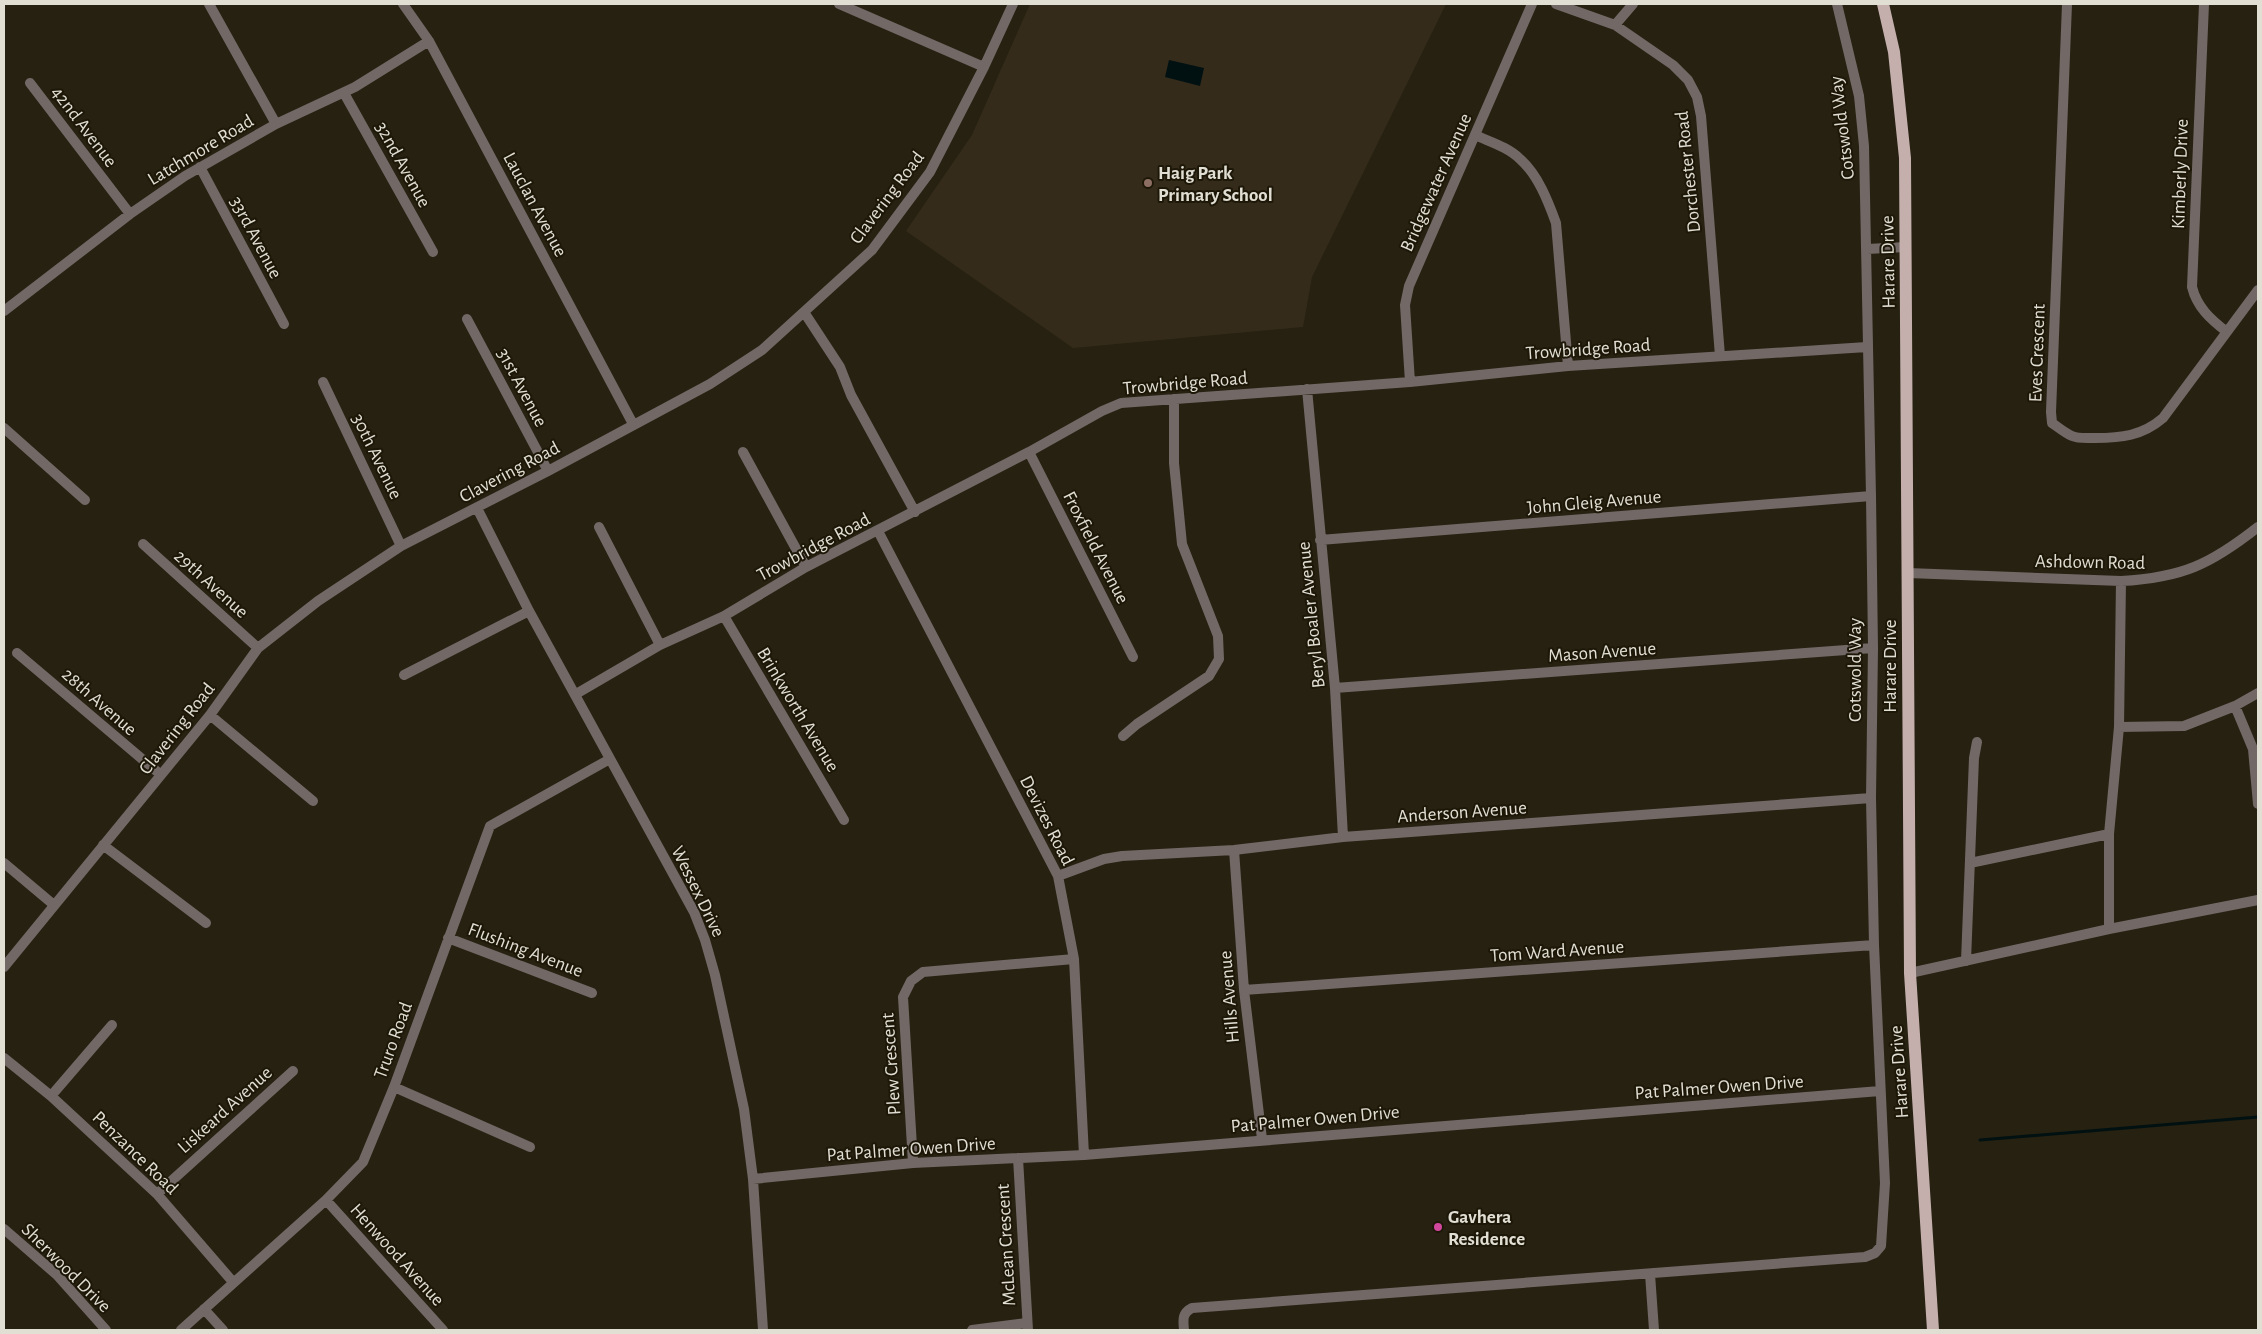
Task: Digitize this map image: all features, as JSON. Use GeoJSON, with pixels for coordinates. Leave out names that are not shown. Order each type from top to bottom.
{"type":"FeatureCollection","features":[{"type":"Feature","properties":{"kind":"main road","name":"Harare Drive"},"geometry":{"type":"LineString","coordinates":[[1883,4],[1894,52],[1905,158],[1910,973],[1933,1330]]}},
{"type":"Feature","properties":{"kind":"street"},"geometry":{"type":"LineString","coordinates":[[209,4],[276,124]]}},
{"type":"Feature","properties":{"kind":"street","name":"Lauclan Avenue"},"geometry":{"type":"LineString","coordinates":[[403,4],[429,41],[634,424]]}},
{"type":"Feature","properties":{"kind":"street"},"geometry":{"type":"LineString","coordinates":[[839,4],[984,67]]}},
{"type":"Feature","properties":{"kind":"street","name":"Clavering Road"},"geometry":{"type":"LineString","coordinates":[[4,967],[210,715],[258,648],[318,601],[401,546],[548,471],[710,384],[762,350],[872,250],[914,196],[949,138],[1013,4]]}},
{"type":"Feature","properties":{"kind":"street","name":"Bridgewater Avenue"},"geometry":{"type":"LineString","coordinates":[[1410,382],[1405,305],[1409,286],[1532,4]]}},
{"type":"Feature","properties":{"kind":"street","name":"Dorchester Road"},"geometry":{"type":"LineString","coordinates":[[1556,4],[1615,25],[1673,65],[1688,80],[1696,97],[1701,116],[1720,356]]}},
{"type":"Feature","properties":{"kind":"street"},"geometry":{"type":"LineString","coordinates":[[1615,25],[1633,4]]}},
{"type":"Feature","properties":{"kind":"street","name":"Cotswold Way"},"geometry":{"type":"LineString","coordinates":[[1650,1274],[1856,1257],[1875,1253],[1881,1246],[1883,1236],[1885,1183],[1874,945],[1871,798],[1871,496],[1864,146],[1859,96],[1837,4]]}},
{"type":"Feature","properties":{"kind":"street","name":"Eves Crescent"},"geometry":{"type":"LineString","coordinates":[[2067,4],[2052,423],[2078,438],[2120,438],[2143,432],[2163,418],[2258,290]]}},
{"type":"Feature","properties":{"kind":"street","name":"Kimberly Drive"},"geometry":{"type":"LineString","coordinates":[[2204,4],[2192,287],[2200,306],[2212,321],[2227,332]]}},
{"type":"Feature","properties":{"kind":"street","name":"Latchmore Road"},"geometry":{"type":"LineString","coordinates":[[4,311],[130,214],[200,167],[276,124],[344,93],[429,41]]}},
{"type":"Feature","properties":{"kind":"street","name":"42nd Avenue"},"geometry":{"type":"LineString","coordinates":[[30,83],[130,214]]}},
{"type":"Feature","properties":{"kind":"street","name":"32nd Avenue"},"geometry":{"type":"LineString","coordinates":[[344,93],[433,252]]}},
{"type":"Feature","properties":{"kind":"street"},"geometry":{"type":"LineString","coordinates":[[1475,135],[1503,147],[1520,159],[1548,201],[1556,224],[1568,366]]}},
{"type":"Feature","properties":{"kind":"street","name":"33rd Avenue"},"geometry":{"type":"LineString","coordinates":[[200,167],[284,324]]}},
{"type":"Feature","properties":{"kind":"street"},"geometry":{"type":"LineString","coordinates":[[1867,249],[1906,247]]}},
{"type":"Feature","properties":{"kind":"street"},"geometry":{"type":"LineString","coordinates":[[804,312],[840,367],[851,394],[915,512]]}},
{"type":"Feature","properties":{"kind":"street","name":"31st Avenue"},"geometry":{"type":"LineString","coordinates":[[467,319],[548,471]]}},
{"type":"Feature","properties":{"kind":"street","name":"Trowbridge Road"},"geometry":{"type":"LineString","coordinates":[[576,694],[660,645],[724,616],[806,567],[915,512],[1112,406],[1121,403],[1410,382],[1568,366],[1867,347]]}},
{"type":"Feature","properties":{"kind":"street","name":"30th Avenue"},"geometry":{"type":"LineString","coordinates":[[323,382],[401,546]]}},
{"type":"Feature","properties":{"kind":"street","name":"Beryl Boaler Avenue"},"geometry":{"type":"LineString","coordinates":[[1307,389],[1334,688],[1343,837]]}},
{"type":"Feature","properties":{"kind":"street"},"geometry":{"type":"LineString","coordinates":[[1123,736],[1137,724],[1210,676],[1219,658],[1218,636],[1182,544],[1174,463],[1174,399]]}},
{"type":"Feature","properties":{"kind":"street"},"geometry":{"type":"LineString","coordinates":[[4,428],[85,500]]}},
{"type":"Feature","properties":{"kind":"street"},"geometry":{"type":"LineString","coordinates":[[743,452],[806,567]]}},
{"type":"Feature","properties":{"kind":"street","name":"Froxfield Avenue"},"geometry":{"type":"LineString","coordinates":[[1029,452],[1133,657]]}},
{"type":"Feature","properties":{"kind":"street","name":"John Gleig Avenue"},"geometry":{"type":"LineString","coordinates":[[1320,540],[1871,496]]}},
{"type":"Feature","properties":{"kind":"street","name":"Wessex Drive"},"geometry":{"type":"LineString","coordinates":[[477,508],[610,760],[694,912],[705,940],[736,1067],[753,1179],[763,1330]]}},
{"type":"Feature","properties":{"kind":"street"},"geometry":{"type":"LineString","coordinates":[[599,527],[660,645]]}},
{"type":"Feature","properties":{"kind":"street","name":"Ashdown Road"},"geometry":{"type":"LineString","coordinates":[[1908,573],[2121,581],[2168,577],[2222,554],[2258,527]]}},
{"type":"Feature","properties":{"kind":"street","name":"Devizes Road"},"geometry":{"type":"LineString","coordinates":[[878,531],[1058,876],[1074,959],[1084,1155]]}},
{"type":"Feature","properties":{"kind":"street","name":"29th Avenue"},"geometry":{"type":"LineString","coordinates":[[142,544],[258,648]]}},
{"type":"Feature","properties":{"kind":"street"},"geometry":{"type":"LineString","coordinates":[[2109,930],[2109,834],[2119,727],[2121,581]]}},
{"type":"Feature","properties":{"kind":"street"},"geometry":{"type":"LineString","coordinates":[[404,674],[530,611]]}},
{"type":"Feature","properties":{"kind":"street","name":"Brinkworth Avenue"},"geometry":{"type":"LineString","coordinates":[[724,616],[844,820]]}},
{"type":"Feature","properties":{"kind":"street","name":"Mason Avenue"},"geometry":{"type":"LineString","coordinates":[[1334,688],[1872,648]]}},
{"type":"Feature","properties":{"kind":"street","name":"28th Avenue"},"geometry":{"type":"LineString","coordinates":[[17,653],[161,776]]}},
{"type":"Feature","properties":{"kind":"street"},"geometry":{"type":"LineString","coordinates":[[2119,727],[2184,726],[2235,706],[2258,693]]}},
{"type":"Feature","properties":{"kind":"street"},"geometry":{"type":"LineString","coordinates":[[2235,706],[2254,750],[2258,804]]}},
{"type":"Feature","properties":{"kind":"street"},"geometry":{"type":"LineString","coordinates":[[210,715],[313,801]]}},
{"type":"Feature","properties":{"kind":"street"},"geometry":{"type":"LineString","coordinates":[[1966,961],[1974,758],[1977,742]]}},
{"type":"Feature","properties":{"kind":"street","name":"Truro Road"},"geometry":{"type":"LineString","coordinates":[[181,1330],[326,1200],[363,1162],[394,1087],[490,826],[610,760]]}},
{"type":"Feature","properties":{"kind":"street","name":"Anderson Avenue"},"geometry":{"type":"LineString","coordinates":[[1058,876],[1104,859],[1122,856],[1234,850],[1343,837],[1871,798]]}},
{"type":"Feature","properties":{"kind":"street"},"geometry":{"type":"LineString","coordinates":[[1970,863],[2109,834]]}},
{"type":"Feature","properties":{"kind":"street"},"geometry":{"type":"LineString","coordinates":[[103,845],[206,923]]}},
{"type":"Feature","properties":{"kind":"street","name":"Hills Avenue"},"geometry":{"type":"LineString","coordinates":[[1234,850],[1244,990],[1262,1139]]}},
{"type":"Feature","properties":{"kind":"street"},"geometry":{"type":"LineString","coordinates":[[4,863],[54,905]]}},
{"type":"Feature","properties":{"kind":"street"},"geometry":{"type":"LineString","coordinates":[[1910,973],[2258,900]]}},
{"type":"Feature","properties":{"kind":"street","name":"Flushing Avenue"},"geometry":{"type":"LineString","coordinates":[[448,938],[592,993]]}},
{"type":"Feature","properties":{"kind":"street","name":"Tom Ward Avenue"},"geometry":{"type":"LineString","coordinates":[[1244,990],[1874,945]]}},
{"type":"Feature","properties":{"kind":"street","name":"Plew Crescent"},"geometry":{"type":"LineString","coordinates":[[913,1163],[903,998],[911,981],[923,972],[1074,959]]}},
{"type":"Feature","properties":{"kind":"street"},"geometry":{"type":"LineString","coordinates":[[50,1096],[112,1025]]}},
{"type":"Feature","properties":{"kind":"street","name":"Penzance Road"},"geometry":{"type":"LineString","coordinates":[[4,1058],[50,1096],[156,1194],[233,1282]]}},
{"type":"Feature","properties":{"kind":"street","name":"Liskeard Avenue"},"geometry":{"type":"LineString","coordinates":[[156,1194],[293,1071]]}},
{"type":"Feature","properties":{"kind":"street"},"geometry":{"type":"LineString","coordinates":[[394,1087],[530,1146]]}},
{"type":"Feature","properties":{"kind":"street","name":"Pat Palmer Owen Drive"},"geometry":{"type":"LineString","coordinates":[[753,1179],[913,1163],[1084,1155],[1262,1139],[1880,1091]]}},
{"type":"Feature","properties":{"kind":"street","name":"McLean Crescent"},"geometry":{"type":"LineString","coordinates":[[1018,1158],[1027,1327]]}},
{"type":"Feature","properties":{"kind":"street","name":"Henwood Avenue"},"geometry":{"type":"LineString","coordinates":[[326,1200],[443,1330]]}},
{"type":"Feature","properties":{"kind":"street","name":"Sherwood Drive"},"geometry":{"type":"LineString","coordinates":[[4,1229],[56,1275],[106,1330]]}},
{"type":"Feature","properties":{"kind":"street"},"geometry":{"type":"LineString","coordinates":[[1184,1330],[1183,1318],[1186,1311],[1192,1308],[1650,1274],[1654,1330]]}},
{"type":"Feature","properties":{"kind":"street"},"geometry":{"type":"LineString","coordinates":[[204,1309],[223,1330]]}},
{"type":"Feature","properties":{"kind":"street"},"geometry":{"type":"LineString","coordinates":[[972,1330],[1027,1327]]}},
{"type":"Feature","properties":{"kind":"shaded area","name":"Haig Park Primary School"},"geometry":{"type":"Polygon","coordinates":[[[1030,4],[1446,4],[1312,277],[1303,327],[1073,348],[906,231],[972,135],[1030,4]]]}},
{"type":"Feature","properties":{"kind":"shaded area"},"geometry":{"type":"Polygon","coordinates":[[[1169,60],[1204,68],[1200,86],[1165,77],[1169,60]]]}},
{"type":"Feature","properties":{"kind":"waterway"},"geometry":{"type":"LineString","coordinates":[[1980,1140],[2258,1117]]}},
{"type":"Feature","properties":{"kind":"place","name":"Haig Park Primary School"},"geometry":{"type":"Point","coordinates":[1148,183]}},
{"type":"Feature","properties":{"kind":"place","name":"Gavhera Residence"},"geometry":{"type":"Point","coordinates":[1438,1227]}}]}
